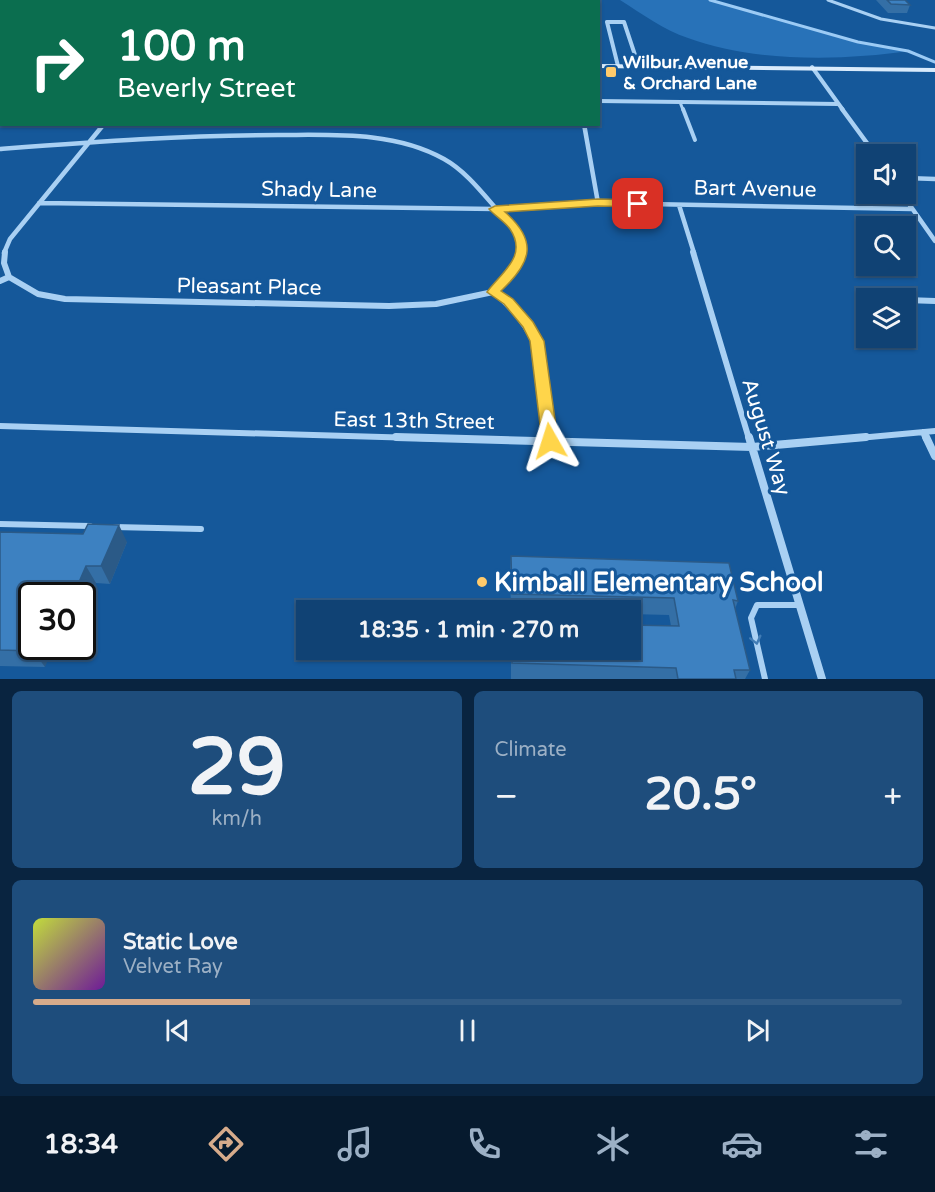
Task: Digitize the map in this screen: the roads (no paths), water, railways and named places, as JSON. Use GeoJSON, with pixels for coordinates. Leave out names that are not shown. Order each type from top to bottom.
{"type":"FeatureCollection","features":[{"type":"Feature","properties":{"kind":"main road"},"geometry":{"type":"LineString","coordinates":[[600,66],[935,68]]}},
{"type":"Feature","properties":{"kind":"street"},"geometry":{"type":"LineString","coordinates":[[618,66],[607,22],[624,22],[639,67]]}},
{"type":"Feature","properties":{"kind":"street"},"geometry":{"type":"LineString","coordinates":[[812,67],[868,144]]}},
{"type":"Feature","properties":{"kind":"street"},"geometry":{"type":"LineString","coordinates":[[600,101],[838,104]]}},
{"type":"Feature","properties":{"kind":"street"},"geometry":{"type":"LineString","coordinates":[[0,281],[9,277],[3,266],[4,251],[39,202],[102,126]]}},
{"type":"Feature","properties":{"kind":"street"},"geometry":{"type":"LineString","coordinates":[[584,126],[598,203]]}},
{"type":"Feature","properties":{"kind":"street"},"geometry":{"type":"LineString","coordinates":[[0,149],[234,134],[350,135],[386,139],[443,158],[461,171],[495,209],[514,226],[524,244],[521,258],[508,278],[493,292],[508,302],[529,325],[537,341],[550,441]]}},
{"type":"Feature","properties":{"kind":"street"},"geometry":{"type":"LineString","coordinates":[[916,178],[935,179]]}},
{"type":"Feature","properties":{"kind":"street","name":"Shady Lane"},"geometry":{"type":"LineString","coordinates":[[39,202],[495,209],[598,203]]}},
{"type":"Feature","properties":{"kind":"street","name":"Bart Avenue"},"geometry":{"type":"LineString","coordinates":[[598,203],[912,209]]}},
{"type":"Feature","properties":{"kind":"street","name":"August Way"},"geometry":{"type":"LineString","coordinates":[[679,204],[822,679]]}},
{"type":"Feature","properties":{"kind":"street"},"geometry":{"type":"LineString","coordinates":[[909,204],[935,241]]}},
{"type":"Feature","properties":{"kind":"street","name":"Pleasant Place"},"geometry":{"type":"LineString","coordinates":[[9,277],[38,294],[65,299],[389,306],[436,304],[493,292]]}},
{"type":"Feature","properties":{"kind":"street"},"geometry":{"type":"LineString","coordinates":[[916,300],[935,301]]}},
{"type":"Feature","properties":{"kind":"street","name":"East 13th Street"},"geometry":{"type":"LineString","coordinates":[[0,426],[752,447],[935,431]]}},
{"type":"Feature","properties":{"kind":"street"},"geometry":{"type":"LineString","coordinates":[[922,432],[935,456]]}},
{"type":"Feature","properties":{"kind":"lane"},"geometry":{"type":"LineString","coordinates":[[828,0],[881,19],[935,28]]}},
{"type":"Feature","properties":{"kind":"lane"},"geometry":{"type":"LineString","coordinates":[[680,102],[695,140]]}},
{"type":"Feature","properties":{"kind":"lane"},"geometry":{"type":"LineString","coordinates":[[0,524],[94,526]]}},
{"type":"Feature","properties":{"kind":"lane"},"geometry":{"type":"LineString","coordinates":[[106,527],[201,530]]}},
{"type":"Feature","properties":{"kind":"lane"},"geometry":{"type":"LineString","coordinates":[[765,679],[751,618],[757,605],[800,605]]}},
{"type":"Feature","properties":{"kind":"waterway"},"geometry":{"type":"LineString","coordinates":[[710,0],[858,42],[908,51],[935,62]]}},
{"type":"Feature","properties":{"kind":"place","name":"Wilbur Avenue & Orchard Lane"},"geometry":{"type":"Point","coordinates":[611,72]}},
{"type":"Feature","properties":{"kind":"place","name":"Kimball Elementary School"},"geometry":{"type":"Point","coordinates":[482,582]}}]}
